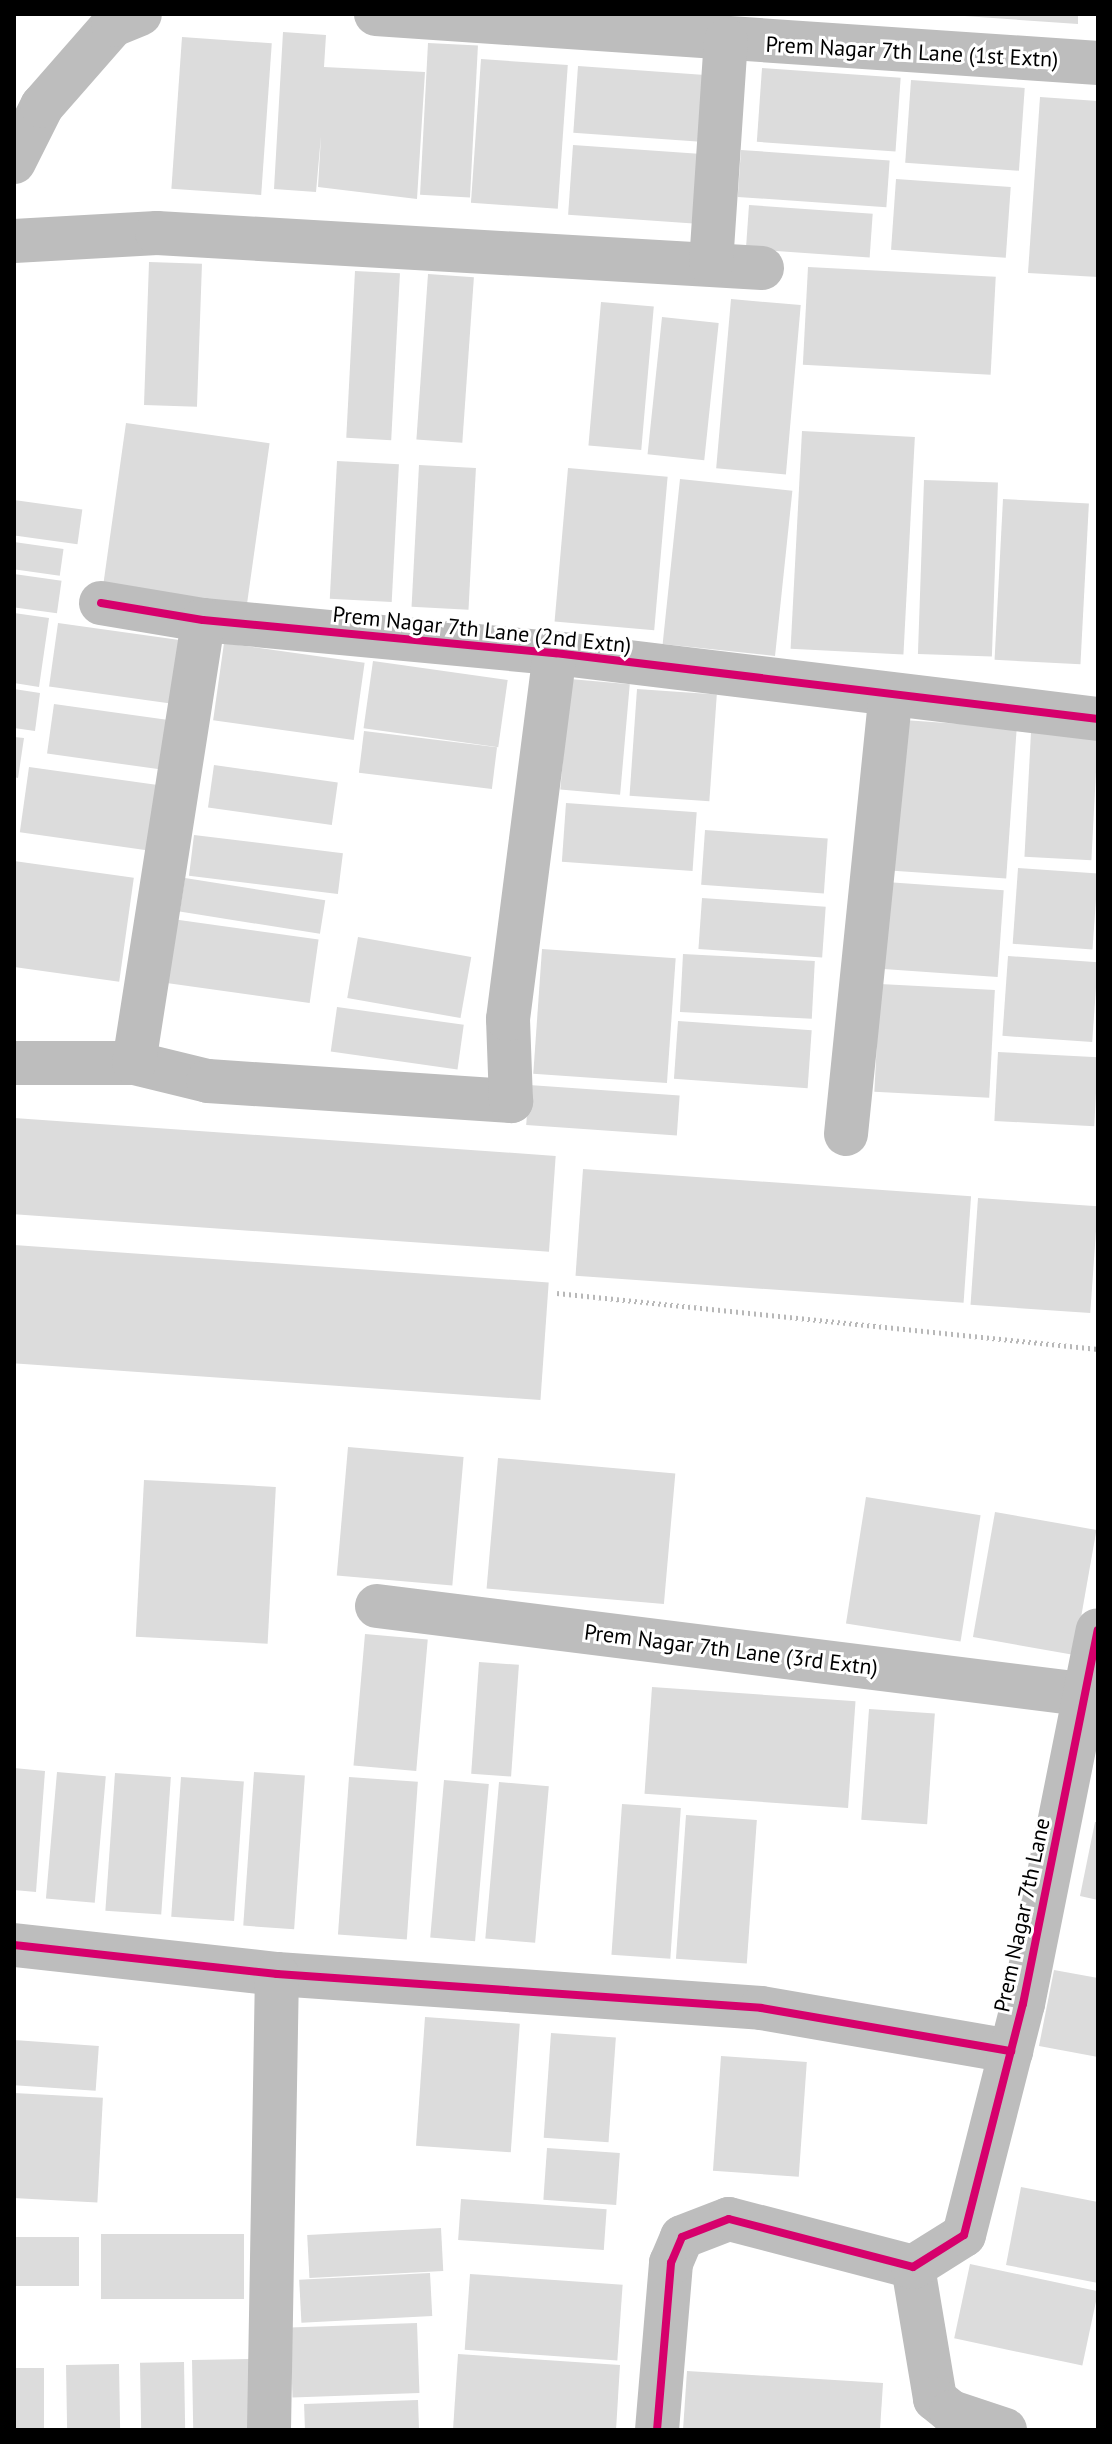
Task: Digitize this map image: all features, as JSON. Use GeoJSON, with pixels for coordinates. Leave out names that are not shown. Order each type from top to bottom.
{"type":"FeatureCollection","features":[{"type":"Feature","properties":{"kind":"street","name":"Prem Nagar 7th Lane (1st Extn)"},"geometry":{"type":"LineString","coordinates":[[376,14],[726,41],[1098,63]]}},
{"type":"Feature","properties":{"kind":"street"},"geometry":{"type":"LineString","coordinates":[[14,162],[28,98],[127,19]]}},
{"type":"Feature","properties":{"kind":"street"},"geometry":{"type":"LineString","coordinates":[[711,264],[726,41]]}},
{"type":"Feature","properties":{"kind":"street"},"geometry":{"type":"LineString","coordinates":[[14,241],[157,233],[762,268]]}},
{"type":"Feature","properties":{"kind":"street","name":"Prem Nagar 7th Lane (2nd Extn)"},"geometry":{"type":"LineString","coordinates":[[101,603],[203,620],[555,653],[890,698],[1098,719]]}},
{"type":"Feature","properties":{"kind":"street"},"geometry":{"type":"LineString","coordinates":[[14,1063],[134,1063],[203,620]]}},
{"type":"Feature","properties":{"kind":"street","name":"Prem Nagar 7th Lane (2nd Extn)"},"geometry":{"type":"LineString","coordinates":[[134,1063],[208,1081],[511,1101],[508,1019],[555,653]]}},
{"type":"Feature","properties":{"kind":"street"},"geometry":{"type":"LineString","coordinates":[[846,1134],[890,698]]}},
{"type":"Feature","properties":{"kind":"street","name":"Prem Nagar 7th Lane (3rd Extn)"},"geometry":{"type":"LineString","coordinates":[[377,1606],[1092,1694]]}},
{"type":"Feature","properties":{"kind":"street","name":"Prem Nagar 7th Lane"},"geometry":{"type":"LineString","coordinates":[[913,2267],[964,2235],[1011,2051],[1092,1694],[1098,1630]]}},
{"type":"Feature","properties":{"kind":"street"},"geometry":{"type":"LineString","coordinates":[[14,1945],[277,1974],[761,2008],[1011,2051]]}},
{"type":"Feature","properties":{"kind":"street"},"geometry":{"type":"LineString","coordinates":[[269,2430],[277,1974]]}},
{"type":"Feature","properties":{"kind":"street"},"geometry":{"type":"LineString","coordinates":[[657,2430],[671,2263],[682,2237],[729,2219],[913,2267],[935,2399],[951,2412],[1005,2430]]}},
{"type":"Feature","properties":{"kind":"path"},"geometry":{"type":"LineString","coordinates":[[557,1293],[1098,1349]]}},
{"type":"Feature","properties":{"kind":"building"},"geometry":{"type":"Polygon","coordinates":[[[936,14],[1078,14],[1078,24],[936,14]]]}},
{"type":"Feature","properties":{"kind":"building"},"geometry":{"type":"Polygon","coordinates":[[[283,32],[326,35],[324,67],[425,72],[417,199],[318,187],[321,136],[316,192],[274,189],[283,32]]]}},
{"type":"Feature","properties":{"kind":"building"},"geometry":{"type":"Polygon","coordinates":[[[182,37],[272,43],[261,195],[171,189],[182,37]]]}},
{"type":"Feature","properties":{"kind":"building"},"geometry":{"type":"Polygon","coordinates":[[[428,43],[478,46],[470,197],[420,195],[428,43]]]}},
{"type":"Feature","properties":{"kind":"building"},"geometry":{"type":"Polygon","coordinates":[[[481,59],[568,65],[558,209],[471,203],[481,59]]]}},
{"type":"Feature","properties":{"kind":"building"},"geometry":{"type":"Polygon","coordinates":[[[578,66],[716,76],[711,142],[573,133],[578,66]]]}},
{"type":"Feature","properties":{"kind":"building"},"geometry":{"type":"Polygon","coordinates":[[[762,68],[901,78],[895,152],[757,142],[762,68]]]}},
{"type":"Feature","properties":{"kind":"building"},"geometry":{"type":"Polygon","coordinates":[[[911,80],[1025,88],[1019,171],[905,163],[911,80]]]}},
{"type":"Feature","properties":{"kind":"building"},"geometry":{"type":"Polygon","coordinates":[[[1040,97],[1098,101],[1098,277],[1028,273],[1040,97]]]}},
{"type":"Feature","properties":{"kind":"building"},"geometry":{"type":"Polygon","coordinates":[[[573,145],[702,154],[697,224],[568,215],[573,145]]]}},
{"type":"Feature","properties":{"kind":"building"},"geometry":{"type":"Polygon","coordinates":[[[741,150],[890,160],[886,207],[738,197],[741,150]]]}},
{"type":"Feature","properties":{"kind":"building"},"geometry":{"type":"Polygon","coordinates":[[[896,179],[1011,187],[1006,258],[891,250],[896,179]]]}},
{"type":"Feature","properties":{"kind":"building"},"geometry":{"type":"Polygon","coordinates":[[[749,205],[873,214],[870,258],[746,249],[749,205]]]}},
{"type":"Feature","properties":{"kind":"building"},"geometry":{"type":"Polygon","coordinates":[[[149,262],[202,264],[197,407],[144,405],[149,262]]]}},
{"type":"Feature","properties":{"kind":"building"},"geometry":{"type":"Polygon","coordinates":[[[808,267],[996,277],[991,375],[803,365],[808,267]]]}},
{"type":"Feature","properties":{"kind":"building"},"geometry":{"type":"Polygon","coordinates":[[[355,271],[400,273],[391,440],[346,438],[355,271]]]}},
{"type":"Feature","properties":{"kind":"building"},"geometry":{"type":"Polygon","coordinates":[[[428,274],[474,277],[462,443],[416,440],[428,274]]]}},
{"type":"Feature","properties":{"kind":"building"},"geometry":{"type":"Polygon","coordinates":[[[731,299],[801,305],[786,474],[716,468],[731,299]]]}},
{"type":"Feature","properties":{"kind":"building"},"geometry":{"type":"Polygon","coordinates":[[[601,302],[654,307],[641,450],[588,445],[601,302]]]}},
{"type":"Feature","properties":{"kind":"building"},"geometry":{"type":"Polygon","coordinates":[[[662,317],[719,323],[704,460],[648,454],[662,317]]]}},
{"type":"Feature","properties":{"kind":"building"},"geometry":{"type":"Polygon","coordinates":[[[126,423],[270,443],[246,609],[103,588],[126,423]]]}},
{"type":"Feature","properties":{"kind":"building"},"geometry":{"type":"Polygon","coordinates":[[[802,431],[915,437],[903,655],[791,649],[802,431]]]}},
{"type":"Feature","properties":{"kind":"building"},"geometry":{"type":"Polygon","coordinates":[[[337,461],[399,464],[392,602],[330,599],[337,461]]]}},
{"type":"Feature","properties":{"kind":"building"},"geometry":{"type":"Polygon","coordinates":[[[419,465],[476,468],[468,610],[412,607],[419,465]]]}},
{"type":"Feature","properties":{"kind":"building"},"geometry":{"type":"Polygon","coordinates":[[[568,468],[668,477],[654,630],[555,621],[568,468]]]}},
{"type":"Feature","properties":{"kind":"building"},"geometry":{"type":"Polygon","coordinates":[[[680,479],[792,491],[775,656],[663,644],[680,479]]]}},
{"type":"Feature","properties":{"kind":"building"},"geometry":{"type":"Polygon","coordinates":[[[924,480],[998,483],[992,656],[918,654],[924,480]]]}},
{"type":"Feature","properties":{"kind":"building"},"geometry":{"type":"Polygon","coordinates":[[[1003,499],[1089,504],[1080,664],[995,660],[1003,499]]]}},
{"type":"Feature","properties":{"kind":"building"},"geometry":{"type":"Polygon","coordinates":[[[14,500],[82,510],[77,544],[14,535],[14,500]]]}},
{"type":"Feature","properties":{"kind":"building"},"geometry":{"type":"Polygon","coordinates":[[[14,542],[64,549],[60,576],[14,569],[14,542]]]}},
{"type":"Feature","properties":{"kind":"building"},"geometry":{"type":"Polygon","coordinates":[[[14,574],[62,581],[57,613],[14,607],[14,574]]]}},
{"type":"Feature","properties":{"kind":"building"},"geometry":{"type":"Polygon","coordinates":[[[14,613],[49,618],[39,687],[14,683],[14,613]]]}},
{"type":"Feature","properties":{"kind":"building"},"geometry":{"type":"Polygon","coordinates":[[[58,623],[185,641],[176,704],[49,686],[58,623]]]}},
{"type":"Feature","properties":{"kind":"building"},"geometry":{"type":"Polygon","coordinates":[[[224,643],[365,663],[354,740],[213,720],[224,643]]]}},
{"type":"Feature","properties":{"kind":"building"},"geometry":{"type":"Polygon","coordinates":[[[373,661],[508,680],[498,747],[364,728],[373,661]]]}},
{"type":"Feature","properties":{"kind":"building"},"geometry":{"type":"Polygon","coordinates":[[[570,679],[630,684],[620,795],[560,790],[570,679]]]}},
{"type":"Feature","properties":{"kind":"building"},"geometry":{"type":"Polygon","coordinates":[[[14,689],[40,693],[35,731],[14,728],[14,689]]]}},
{"type":"Feature","properties":{"kind":"building"},"geometry":{"type":"Polygon","coordinates":[[[637,689],[717,695],[709,801],[630,796],[637,689]]]}},
{"type":"Feature","properties":{"kind":"building"},"geometry":{"type":"Polygon","coordinates":[[[54,704],[174,721],[167,770],[47,754],[54,704]]]}},
{"type":"Feature","properties":{"kind":"building"},"geometry":{"type":"Polygon","coordinates":[[[904,720],[1017,728],[1006,879],[893,871],[904,720]]]}},
{"type":"Feature","properties":{"kind":"building"},"geometry":{"type":"Polygon","coordinates":[[[364,731],[497,747],[492,789],[359,773],[364,731]]]}},
{"type":"Feature","properties":{"kind":"building"},"geometry":{"type":"Polygon","coordinates":[[[1031,732],[1098,736],[1091,860],[1024,857],[1031,732]]]}},
{"type":"Feature","properties":{"kind":"building"},"geometry":{"type":"Polygon","coordinates":[[[14,737],[24,738],[18,778],[14,777],[14,737]]]}},
{"type":"Feature","properties":{"kind":"building"},"geometry":{"type":"Polygon","coordinates":[[[214,765],[338,782],[332,825],[208,808],[214,765]]]}},
{"type":"Feature","properties":{"kind":"building"},"geometry":{"type":"Polygon","coordinates":[[[29,767],[158,785],[149,850],[20,832],[29,767]]]}},
{"type":"Feature","properties":{"kind":"building"},"geometry":{"type":"Polygon","coordinates":[[[566,803],[697,812],[693,871],[562,862],[566,803]]]}},
{"type":"Feature","properties":{"kind":"building"},"geometry":{"type":"Polygon","coordinates":[[[705,830],[828,839],[824,893],[701,885],[705,830]]]}},
{"type":"Feature","properties":{"kind":"building"},"geometry":{"type":"Polygon","coordinates":[[[194,835],[343,853],[338,894],[189,876],[194,835]]]}},
{"type":"Feature","properties":{"kind":"building"},"geometry":{"type":"Polygon","coordinates":[[[14,861],[134,878],[119,982],[14,967],[14,861]]]}},
{"type":"Feature","properties":{"kind":"building"},"geometry":{"type":"Polygon","coordinates":[[[1018,868],[1098,874],[1093,949],[1013,944],[1018,868]]]}},
{"type":"Feature","properties":{"kind":"building"},"geometry":{"type":"Polygon","coordinates":[[[185,878],[325,900],[320,934],[180,912],[185,878]]]}},
{"type":"Feature","properties":{"kind":"building"},"geometry":{"type":"Polygon","coordinates":[[[886,882],[1004,890],[998,977],[880,969],[886,882]]]}},
{"type":"Feature","properties":{"kind":"building"},"geometry":{"type":"Polygon","coordinates":[[[702,898],[826,907],[822,958],[698,949],[702,898]]]}},
{"type":"Feature","properties":{"kind":"building"},"geometry":{"type":"Polygon","coordinates":[[[172,919],[319,940],[310,1003],[163,982],[172,919]]]}},
{"type":"Feature","properties":{"kind":"building"},"geometry":{"type":"Polygon","coordinates":[[[358,937],[471,957],[460,1018],[347,998],[358,937]]]}},
{"type":"Feature","properties":{"kind":"building"},"geometry":{"type":"Polygon","coordinates":[[[542,949],[676,958],[667,1083],[533,1074],[542,949]]]}},
{"type":"Feature","properties":{"kind":"building"},"geometry":{"type":"Polygon","coordinates":[[[683,954],[815,961],[812,1019],[680,1012],[683,954]]]}},
{"type":"Feature","properties":{"kind":"building"},"geometry":{"type":"Polygon","coordinates":[[[1008,956],[1098,962],[1092,1042],[1002,1036],[1008,956]]]}},
{"type":"Feature","properties":{"kind":"building"},"geometry":{"type":"Polygon","coordinates":[[[880,984],[995,990],[989,1098],[874,1092],[880,984]]]}},
{"type":"Feature","properties":{"kind":"building"},"geometry":{"type":"Polygon","coordinates":[[[337,1007],[464,1025],[457,1069],[331,1052],[337,1007]]]}},
{"type":"Feature","properties":{"kind":"building"},"geometry":{"type":"Polygon","coordinates":[[[678,1021],[812,1030],[808,1088],[674,1079],[678,1021]]]}},
{"type":"Feature","properties":{"kind":"building"},"geometry":{"type":"Polygon","coordinates":[[[998,1052],[1098,1057],[1094,1126],[994,1121],[998,1052]]]}},
{"type":"Feature","properties":{"kind":"building"},"geometry":{"type":"Polygon","coordinates":[[[529,1085],[680,1096],[677,1135],[526,1125],[529,1085]]]}},
{"type":"Feature","properties":{"kind":"building"},"geometry":{"type":"Polygon","coordinates":[[[14,1118],[556,1156],[549,1252],[14,1214],[14,1118]]]}},
{"type":"Feature","properties":{"kind":"building"},"geometry":{"type":"Polygon","coordinates":[[[583,1169],[971,1196],[964,1303],[576,1276],[583,1169]]]}},
{"type":"Feature","properties":{"kind":"building"},"geometry":{"type":"Polygon","coordinates":[[[978,1198],[1098,1206],[1090,1313],[971,1305],[978,1198]]]}},
{"type":"Feature","properties":{"kind":"building"},"geometry":{"type":"Polygon","coordinates":[[[14,1245],[549,1282],[540,1400],[14,1363],[14,1245]]]}},
{"type":"Feature","properties":{"kind":"building"},"geometry":{"type":"Polygon","coordinates":[[[348,1447],[464,1457],[452,1586],[337,1576],[348,1447]]]}},
{"type":"Feature","properties":{"kind":"building"},"geometry":{"type":"Polygon","coordinates":[[[498,1458],[675,1474],[664,1604],[487,1589],[498,1458]]]}},
{"type":"Feature","properties":{"kind":"building"},"geometry":{"type":"Polygon","coordinates":[[[144,1480],[276,1487],[268,1644],[136,1637],[144,1480]]]}},
{"type":"Feature","properties":{"kind":"building"},"geometry":{"type":"Polygon","coordinates":[[[866,1497],[981,1515],[961,1642],[846,1623],[866,1497]]]}},
{"type":"Feature","properties":{"kind":"building"},"geometry":{"type":"Polygon","coordinates":[[[995,1512],[1096,1530],[1074,1655],[973,1637],[995,1512]]]}},
{"type":"Feature","properties":{"kind":"building"},"geometry":{"type":"Polygon","coordinates":[[[365,1634],[428,1639],[416,1771],[353,1765],[365,1634]]]}},
{"type":"Feature","properties":{"kind":"building"},"geometry":{"type":"Polygon","coordinates":[[[479,1662],[519,1665],[511,1777],[471,1774],[479,1662]]]}},
{"type":"Feature","properties":{"kind":"building"},"geometry":{"type":"Polygon","coordinates":[[[652,1687],[856,1701],[848,1808],[645,1794],[652,1687]]]}},
{"type":"Feature","properties":{"kind":"building"},"geometry":{"type":"Polygon","coordinates":[[[869,1709],[935,1714],[927,1824],[861,1820],[869,1709]]]}},
{"type":"Feature","properties":{"kind":"building"},"geometry":{"type":"Polygon","coordinates":[[[14,1768],[45,1771],[36,1892],[14,1890],[14,1768]]]}},
{"type":"Feature","properties":{"kind":"building"},"geometry":{"type":"Polygon","coordinates":[[[57,1772],[106,1776],[95,1903],[46,1899],[57,1772]]]}},
{"type":"Feature","properties":{"kind":"building"},"geometry":{"type":"Polygon","coordinates":[[[254,1772],[305,1776],[294,1929],[243,1926],[254,1772]]]}},
{"type":"Feature","properties":{"kind":"building"},"geometry":{"type":"Polygon","coordinates":[[[115,1773],[171,1777],[161,1915],[105,1911],[115,1773]]]}},
{"type":"Feature","properties":{"kind":"building"},"geometry":{"type":"Polygon","coordinates":[[[181,1777],[244,1781],[234,1921],[171,1917],[181,1777]]]}},
{"type":"Feature","properties":{"kind":"building"},"geometry":{"type":"Polygon","coordinates":[[[349,1777],[418,1782],[407,1939],[338,1935],[349,1777]]]}},
{"type":"Feature","properties":{"kind":"building"},"geometry":{"type":"Polygon","coordinates":[[[444,1780],[489,1784],[475,1941],[430,1937],[444,1780]]]}},
{"type":"Feature","properties":{"kind":"building"},"geometry":{"type":"Polygon","coordinates":[[[499,1782],[549,1786],[535,1943],[485,1938],[499,1782]]]}},
{"type":"Feature","properties":{"kind":"building"},"geometry":{"type":"Polygon","coordinates":[[[622,1804],[681,1808],[670,1959],[611,1955],[622,1804]]]}},
{"type":"Feature","properties":{"kind":"building"},"geometry":{"type":"Polygon","coordinates":[[[686,1815],[757,1820],[747,1964],[676,1959],[686,1815]]]}},
{"type":"Feature","properties":{"kind":"building"},"geometry":{"type":"Polygon","coordinates":[[[1095,1822],[1098,1822],[1098,1900],[1080,1896],[1095,1822]]]}},
{"type":"Feature","properties":{"kind":"building"},"geometry":{"type":"Polygon","coordinates":[[[1054,1970],[1098,1978],[1098,2057],[1039,2046],[1054,1970]]]}},
{"type":"Feature","properties":{"kind":"building"},"geometry":{"type":"Polygon","coordinates":[[[425,2017],[520,2024],[511,2152],[416,2146],[425,2017]]]}},
{"type":"Feature","properties":{"kind":"building"},"geometry":{"type":"Polygon","coordinates":[[[551,2033],[616,2038],[609,2142],[544,2138],[551,2033]]]}},
{"type":"Feature","properties":{"kind":"building"},"geometry":{"type":"Polygon","coordinates":[[[14,2040],[99,2046],[96,2091],[14,2085],[14,2040]]]}},
{"type":"Feature","properties":{"kind":"building"},"geometry":{"type":"Polygon","coordinates":[[[721,2056],[807,2062],[799,2177],[713,2171],[721,2056]]]}},
{"type":"Feature","properties":{"kind":"building"},"geometry":{"type":"Polygon","coordinates":[[[14,2093],[103,2098],[97,2203],[14,2198],[14,2093]]]}},
{"type":"Feature","properties":{"kind":"building"},"geometry":{"type":"Polygon","coordinates":[[[547,2148],[620,2153],[616,2205],[543,2200],[547,2148]]]}},
{"type":"Feature","properties":{"kind":"building"},"geometry":{"type":"Polygon","coordinates":[[[1021,2187],[1098,2202],[1098,2283],[1006,2265],[1021,2187]]]}},
{"type":"Feature","properties":{"kind":"building"},"geometry":{"type":"Polygon","coordinates":[[[461,2199],[607,2209],[604,2250],[458,2240],[461,2199]]]}},
{"type":"Feature","properties":{"kind":"building"},"geometry":{"type":"Polygon","coordinates":[[[441,2228],[443,2271],[309,2278],[307,2235],[441,2228]]]}},
{"type":"Feature","properties":{"kind":"building"},"geometry":{"type":"Polygon","coordinates":[[[101,2234],[244,2234],[244,2299],[101,2299],[101,2234]]]}},
{"type":"Feature","properties":{"kind":"building"},"geometry":{"type":"Polygon","coordinates":[[[14,2237],[79,2237],[79,2286],[14,2286],[14,2237]]]}},
{"type":"Feature","properties":{"kind":"building"},"geometry":{"type":"Polygon","coordinates":[[[970,2264],[1098,2291],[1082,2366],[954,2338],[970,2264]]]}},
{"type":"Feature","properties":{"kind":"building"},"geometry":{"type":"Polygon","coordinates":[[[430,2273],[432,2316],[301,2323],[299,2280],[430,2273]]]}},
{"type":"Feature","properties":{"kind":"building"},"geometry":{"type":"Polygon","coordinates":[[[470,2274],[623,2285],[617,2360],[465,2350],[470,2274]]]}},
{"type":"Feature","properties":{"kind":"building"},"geometry":{"type":"Polygon","coordinates":[[[417,2323],[419,2393],[293,2397],[290,2327],[417,2323]]]}},
{"type":"Feature","properties":{"kind":"building"},"geometry":{"type":"Polygon","coordinates":[[[458,2354],[620,2365],[616,2430],[453,2430],[458,2354]]]}},
{"type":"Feature","properties":{"kind":"building"},"geometry":{"type":"Polygon","coordinates":[[[251,2359],[252,2430],[193,2430],[192,2360],[251,2359]]]}},
{"type":"Feature","properties":{"kind":"building"},"geometry":{"type":"Polygon","coordinates":[[[184,2362],[185,2430],[141,2430],[140,2363],[184,2362]]]}},
{"type":"Feature","properties":{"kind":"building"},"geometry":{"type":"Polygon","coordinates":[[[119,2364],[120,2430],[67,2430],[66,2365],[119,2364]]]}},
{"type":"Feature","properties":{"kind":"building"},"geometry":{"type":"Polygon","coordinates":[[[14,2368],[44,2368],[44,2430],[14,2430],[14,2368]]]}},
{"type":"Feature","properties":{"kind":"building"},"geometry":{"type":"Polygon","coordinates":[[[687,2371],[883,2383],[880,2430],[683,2430],[687,2371]]]}},
{"type":"Feature","properties":{"kind":"building"},"geometry":{"type":"Polygon","coordinates":[[[418,2400],[419,2430],[305,2430],[304,2404],[418,2400]]]}},
{"type":"Feature","properties":{"kind":"cycle path"},"geometry":{"type":"LineString","coordinates":[[101,603],[203,620],[555,653],[1098,719]]}},
{"type":"Feature","properties":{"kind":"cycle path"},"geometry":{"type":"LineString","coordinates":[[657,2430],[671,2263],[682,2237],[729,2219],[913,2267],[964,2235],[1023,2004],[1098,1630]]}},
{"type":"Feature","properties":{"kind":"cycle path"},"geometry":{"type":"LineString","coordinates":[[14,1945],[277,1974],[761,2008],[1011,2051]]}}]}
